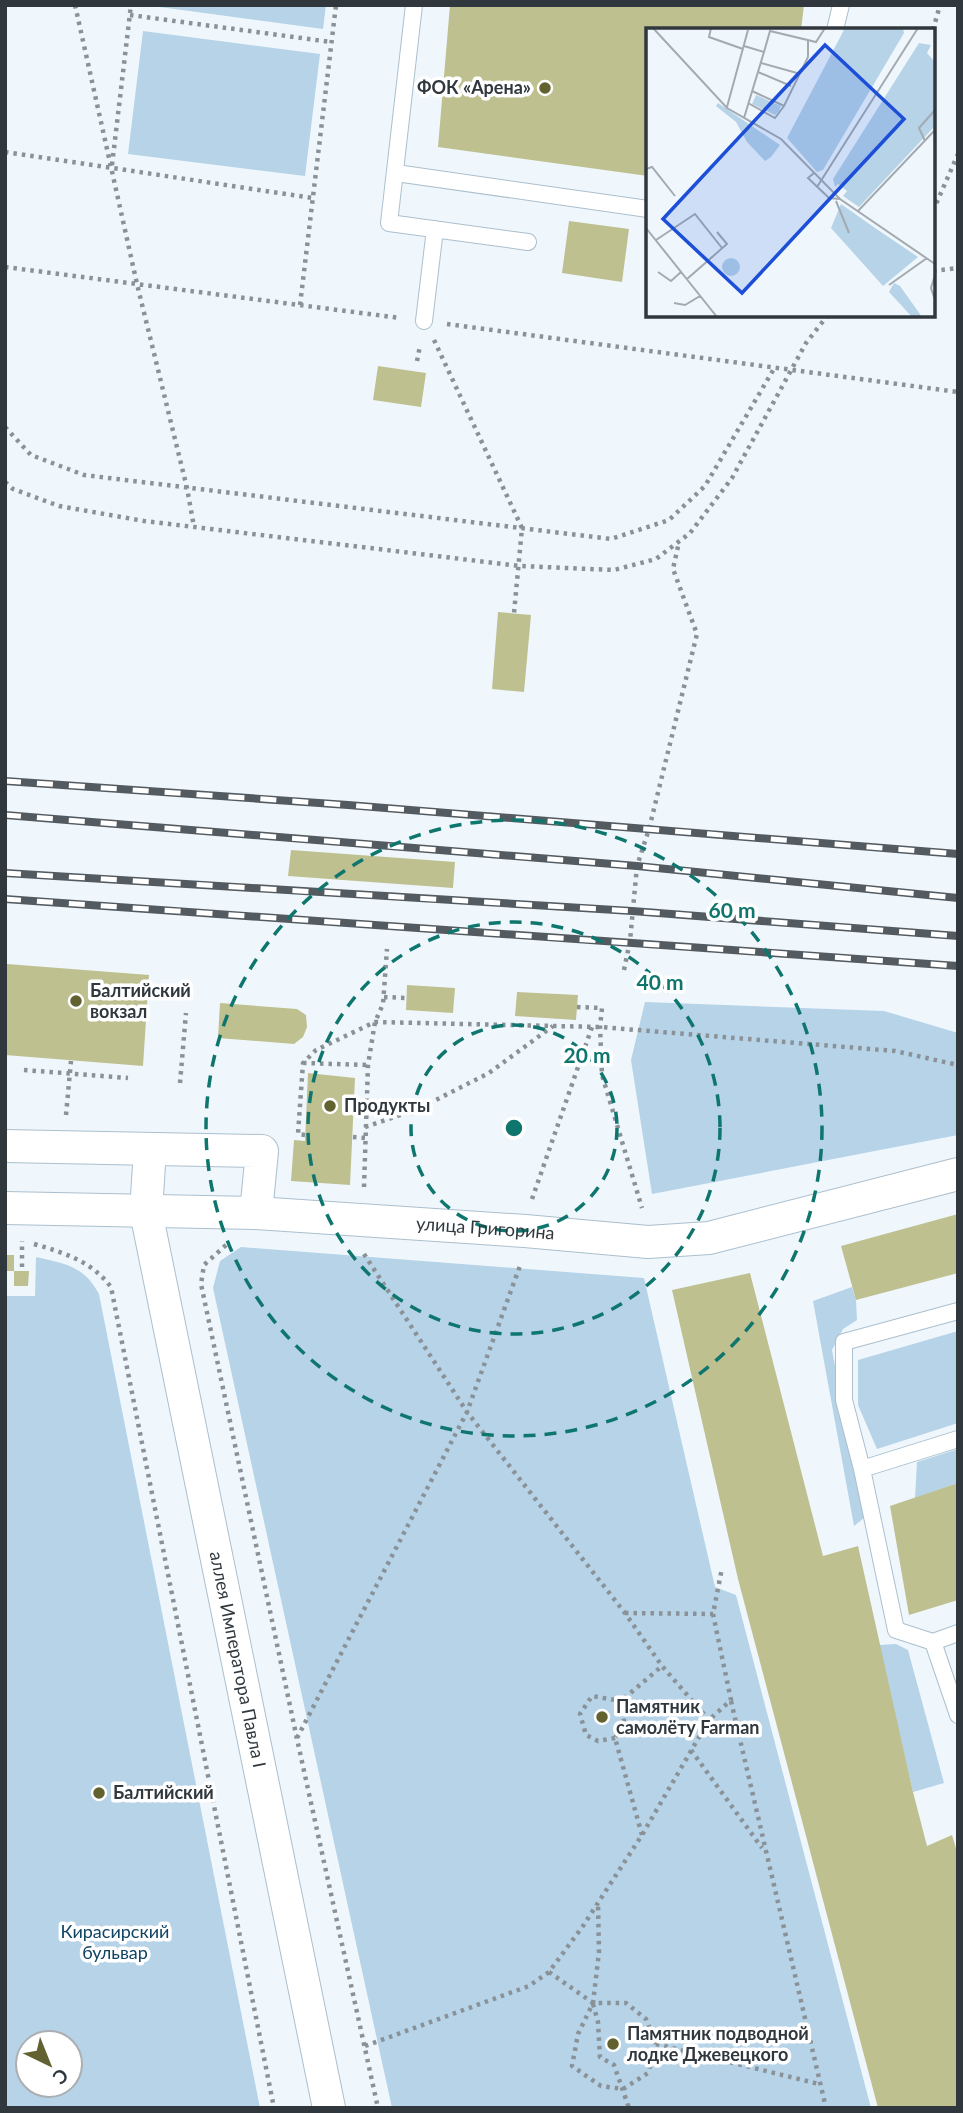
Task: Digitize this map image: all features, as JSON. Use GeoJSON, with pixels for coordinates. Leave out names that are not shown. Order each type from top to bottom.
{"type":"FeatureCollection","features":[{"type":"Feature","properties":{"kind":"street"},"geometry":{"type":"LineString","coordinates":[[5,1146],[262,1151],[256,1213]]}},
{"type":"Feature","properties":{"kind":"street","name":"аллея Императора Павла I"},"geometry":{"type":"LineString","coordinates":[[150,1149],[146,1212],[329,2108]]}},
{"type":"Feature","properties":{"kind":"street","name":"улица Григорина"},"geometry":{"type":"LineString","coordinates":[[5,1208],[256,1213],[648,1242],[709,1238],[958,1174]]}},
{"type":"Feature","properties":{"kind":"lane"},"geometry":{"type":"LineString","coordinates":[[414,5],[389,223],[528,242]]}},
{"type":"Feature","properties":{"kind":"lane"},"geometry":{"type":"LineString","coordinates":[[835,28],[841,5]]}},
{"type":"Feature","properties":{"kind":"lane"},"geometry":{"type":"LineString","coordinates":[[396,173],[646,209]]}},
{"type":"Feature","properties":{"kind":"lane"},"geometry":{"type":"LineString","coordinates":[[424,321],[435,229]]}},
{"type":"Feature","properties":{"kind":"lane"},"geometry":{"type":"LineString","coordinates":[[958,1311],[844,1342],[845,1400],[896,1630],[933,1642],[958,1633]]}},
{"type":"Feature","properties":{"kind":"lane"},"geometry":{"type":"LineString","coordinates":[[862,1469],[958,1439]]}},
{"type":"Feature","properties":{"kind":"lane"},"geometry":{"type":"LineString","coordinates":[[933,1642],[958,1715]]}},
{"type":"Feature","properties":{"kind":"path"},"geometry":{"type":"LineString","coordinates":[[75,5],[194,527]]}},
{"type":"Feature","properties":{"kind":"path"},"geometry":{"type":"LineString","coordinates":[[112,169],[131,5]]}},
{"type":"Feature","properties":{"kind":"path"},"geometry":{"type":"LineString","coordinates":[[300,305],[336,5]]}},
{"type":"Feature","properties":{"kind":"path"},"geometry":{"type":"LineString","coordinates":[[934,28],[940,5]]}},
{"type":"Feature","properties":{"kind":"path"},"geometry":{"type":"LineString","coordinates":[[130,15],[331,42]]}},
{"type":"Feature","properties":{"kind":"path"},"geometry":{"type":"LineString","coordinates":[[5,152],[313,198]]}},
{"type":"Feature","properties":{"kind":"path"},"geometry":{"type":"LineString","coordinates":[[935,206],[958,154]]}},
{"type":"Feature","properties":{"kind":"path"},"geometry":{"type":"LineString","coordinates":[[5,267],[958,392]]}},
{"type":"Feature","properties":{"kind":"path"},"geometry":{"type":"LineString","coordinates":[[935,271],[958,268]]}},
{"type":"Feature","properties":{"kind":"path"},"geometry":{"type":"LineString","coordinates":[[5,482],[13,489],[59,506],[144,521],[520,566],[614,570],[656,559],[690,533],[732,478],[806,343],[826,317]]}},
{"type":"Feature","properties":{"kind":"path"},"geometry":{"type":"LineString","coordinates":[[424,321],[523,528],[514,613]]}},
{"type":"Feature","properties":{"kind":"path"},"geometry":{"type":"LineString","coordinates":[[5,427],[31,455],[84,475],[611,539],[669,520],[705,486],[775,368]]}},
{"type":"Feature","properties":{"kind":"path"},"geometry":{"type":"LineString","coordinates":[[624,970],[630,942],[637,866],[649,829],[697,634],[673,569],[679,541]]}},
{"type":"Feature","properties":{"kind":"path"},"geometry":{"type":"LineString","coordinates":[[387,950],[384,997],[374,1022],[368,1066],[359,1246],[467,1412],[625,1613],[662,1666],[709,1720]]}},
{"type":"Feature","properties":{"kind":"path"},"geometry":{"type":"LineString","coordinates":[[384,997],[407,998]]}},
{"type":"Feature","properties":{"kind":"path"},"geometry":{"type":"LineString","coordinates":[[577,1007],[602,1008],[602,1075],[644,1216]]}},
{"type":"Feature","properties":{"kind":"path"},"geometry":{"type":"LineString","coordinates":[[180,1083],[186,1013]]}},
{"type":"Feature","properties":{"kind":"path"},"geometry":{"type":"LineString","coordinates":[[305,1135],[298,1134],[303,1063],[316,1050],[374,1022],[600,1027],[895,1051],[958,1065]]}},
{"type":"Feature","properties":{"kind":"path"},"geometry":{"type":"LineString","coordinates":[[365,1128],[418,1109],[489,1073],[554,1026]]}},
{"type":"Feature","properties":{"kind":"path"},"geometry":{"type":"LineString","coordinates":[[297,1739],[467,1412],[521,1262],[529,1208],[592,1027]]}},
{"type":"Feature","properties":{"kind":"path"},"geometry":{"type":"LineString","coordinates":[[68,1098],[71,1061]]}},
{"type":"Feature","properties":{"kind":"path"},"geometry":{"type":"LineString","coordinates":[[303,1063],[368,1066]]}},
{"type":"Feature","properties":{"kind":"path"},"geometry":{"type":"LineString","coordinates":[[23,1070],[128,1079]]}},
{"type":"Feature","properties":{"kind":"path"},"geometry":{"type":"LineString","coordinates":[[352,1137],[365,1138]]}},
{"type":"Feature","properties":{"kind":"path"},"geometry":{"type":"LineString","coordinates":[[22,1267],[19,1241],[73,1255],[99,1272],[111,1287],[274,2108]]}},
{"type":"Feature","properties":{"kind":"path"},"geometry":{"type":"LineString","coordinates":[[228,1244],[204,1265],[201,1284],[378,2108]]}},
{"type":"Feature","properties":{"kind":"path"},"geometry":{"type":"LineString","coordinates":[[508,1261],[534,1263]]}},
{"type":"Feature","properties":{"kind":"path"},"geometry":{"type":"LineString","coordinates":[[722,1568],[713,1614],[765,1852],[826,2108]]}},
{"type":"Feature","properties":{"kind":"path"},"geometry":{"type":"LineString","coordinates":[[625,1613],[713,1614]]}},
{"type":"Feature","properties":{"kind":"path"},"geometry":{"type":"LineString","coordinates":[[621,1701],[662,1666]]}},
{"type":"Feature","properties":{"kind":"path"},"geometry":{"type":"LineString","coordinates":[[615,1738],[598,1741],[586,1735],[580,1714],[592,1696],[621,1701]]}},
{"type":"Feature","properties":{"kind":"path"},"geometry":{"type":"LineString","coordinates":[[365,2046],[529,1986],[549,1972],[642,1835],[709,1720],[731,1700]]}},
{"type":"Feature","properties":{"kind":"path"},"geometry":{"type":"LineString","coordinates":[[621,1701],[624,1722],[615,1738],[642,1835]]}},
{"type":"Feature","properties":{"kind":"path"},"geometry":{"type":"LineString","coordinates":[[691,1750],[765,1852]]}},
{"type":"Feature","properties":{"kind":"path"},"geometry":{"type":"LineString","coordinates":[[549,1972],[593,2003],[626,2003],[646,2019],[656,2045],[648,2073],[623,2089],[601,2086],[572,2066],[578,2034],[593,2003],[599,1952],[598,1902]]}},
{"type":"Feature","properties":{"kind":"path"},"geometry":{"type":"LineString","coordinates":[[593,2003],[598,2022],[600,2057],[614,2065],[629,2108]]}},
{"type":"Feature","properties":{"kind":"path"},"geometry":{"type":"LineString","coordinates":[[656,2045],[819,2084]]}},
{"type":"Feature","properties":{"kind":"green space"},"geometry":{"type":"Polygon","coordinates":[[[145,5],[326,5],[323,29],[145,5]]]}},
{"type":"Feature","properties":{"kind":"green space"},"geometry":{"type":"Polygon","coordinates":[[[143,31],[320,54],[305,176],[128,154],[143,31]]]}},
{"type":"Feature","properties":{"kind":"green space"},"geometry":{"type":"Polygon","coordinates":[[[645,1002],[884,1011],[958,1033],[958,1135],[652,1194],[631,1060],[645,1002]]]}},
{"type":"Feature","properties":{"kind":"green space"},"geometry":{"type":"Polygon","coordinates":[[[241,1247],[644,1278],[715,1587],[736,1595],[871,2108],[392,2108],[213,1288],[220,1261],[241,1247]]]}},
{"type":"Feature","properties":{"kind":"green space","name":"Кирасирский бульвар"},"geometry":{"type":"Polygon","coordinates":[[[36,1257],[65,1264],[80,1272],[99,1294],[260,2108],[5,2108],[5,1296],[35,1296],[36,1257]]]}},
{"type":"Feature","properties":{"kind":"green space"},"geometry":{"type":"Polygon","coordinates":[[[852,1287],[857,1320],[843,1329],[832,1350],[864,1518],[854,1526],[813,1301],[852,1287]]]}},
{"type":"Feature","properties":{"kind":"green space"},"geometry":{"type":"Polygon","coordinates":[[[958,1331],[958,1423],[877,1449],[858,1405],[858,1360],[958,1331]]]}},
{"type":"Feature","properties":{"kind":"green space"},"geometry":{"type":"Polygon","coordinates":[[[958,1449],[958,1483],[915,1498],[917,1462],[958,1449]]]}},
{"type":"Feature","properties":{"kind":"green space"},"geometry":{"type":"Polygon","coordinates":[[[896,1644],[908,1650],[944,1783],[913,1792],[879,1645],[896,1644]]]}},
{"type":"Feature","properties":{"kind":"building","name":"ФОК «Арена»"},"geometry":{"type":"Polygon","coordinates":[[[450,5],[804,5],[801,28],[646,28],[646,176],[438,147],[450,5]]]}},
{"type":"Feature","properties":{"kind":"building"},"geometry":{"type":"Polygon","coordinates":[[[569,221],[629,229],[622,282],[562,273],[569,221]]]}},
{"type":"Feature","properties":{"kind":"building"},"geometry":{"type":"Polygon","coordinates":[[[378,366],[426,373],[421,407],[373,400],[378,366]]]}},
{"type":"Feature","properties":{"kind":"building"},"geometry":{"type":"Polygon","coordinates":[[[498,612],[531,615],[524,692],[492,689],[498,612]]]}},
{"type":"Feature","properties":{"kind":"building"},"geometry":{"type":"Polygon","coordinates":[[[291,850],[455,862],[453,888],[288,876],[291,850]]]}},
{"type":"Feature","properties":{"kind":"building","name":"Балтийский вокзал"},"geometry":{"type":"Polygon","coordinates":[[[7,964],[149,975],[143,1066],[5,1055],[7,964]]]}},
{"type":"Feature","properties":{"kind":"building"},"geometry":{"type":"Polygon","coordinates":[[[407,985],[455,988],[453,1013],[406,1010],[407,985]]]}},
{"type":"Feature","properties":{"kind":"building"},"geometry":{"type":"Polygon","coordinates":[[[517,992],[578,995],[576,1020],[515,1016],[517,992]]]}},
{"type":"Feature","properties":{"kind":"building"},"geometry":{"type":"Polygon","coordinates":[[[220,1003],[297,1009],[306,1015],[307,1027],[303,1037],[294,1044],[218,1038],[220,1003]]]}},
{"type":"Feature","properties":{"kind":"building","name":"Продукты"},"geometry":{"type":"Polygon","coordinates":[[[308,1073],[355,1078],[350,1185],[291,1181],[294,1140],[305,1141],[308,1073]]]}},
{"type":"Feature","properties":{"kind":"building"},"geometry":{"type":"Polygon","coordinates":[[[958,1214],[958,1273],[856,1300],[841,1246],[958,1214]]]}},
{"type":"Feature","properties":{"kind":"building"},"geometry":{"type":"Polygon","coordinates":[[[5,1255],[14,1255],[14,1271],[5,1271],[5,1255]]]}},
{"type":"Feature","properties":{"kind":"building"},"geometry":{"type":"Polygon","coordinates":[[[14,1271],[29,1271],[28,1286],[14,1286],[14,1271]]]}},
{"type":"Feature","properties":{"kind":"building"},"geometry":{"type":"Polygon","coordinates":[[[750,1273],[823,1556],[858,1546],[927,1846],[952,1835],[958,1855],[958,2108],[878,2108],[738,1579],[672,1290],[750,1273]]]}},
{"type":"Feature","properties":{"kind":"building"},"geometry":{"type":"Polygon","coordinates":[[[958,1483],[958,1600],[909,1615],[890,1506],[958,1483]]]}},
{"type":"Feature","properties":{"kind":"railway"},"geometry":{"type":"LineString","coordinates":[[5,781],[348,805],[958,854]]}},
{"type":"Feature","properties":{"kind":"railway"},"geometry":{"type":"LineString","coordinates":[[5,815],[637,866],[958,898]]}},
{"type":"Feature","properties":{"kind":"railway"},"geometry":{"type":"LineString","coordinates":[[5,873],[632,911],[958,936]]}},
{"type":"Feature","properties":{"kind":"railway"},"geometry":{"type":"LineString","coordinates":[[5,899],[958,966]]}},
{"type":"Feature","properties":{"kind":"place","name":"ФОК «Арена»"},"geometry":{"type":"Point","coordinates":[545,88]}},
{"type":"Feature","properties":{"kind":"place","name":"Балтийский вокзал"},"geometry":{"type":"Point","coordinates":[76,1001]}},
{"type":"Feature","properties":{"kind":"place","name":"Продукты"},"geometry":{"type":"Point","coordinates":[330,1106]}},
{"type":"Feature","properties":{"kind":"place","name":"Памятник самолёту Farman"},"geometry":{"type":"Point","coordinates":[602,1717]}},
{"type":"Feature","properties":{"kind":"place","name":"Балтийский"},"geometry":{"type":"Point","coordinates":[99,1793]}},
{"type":"Feature","properties":{"kind":"place","name":"Памятник подводной лодке Джевецкого"},"geometry":{"type":"Point","coordinates":[613,2044]}}]}
